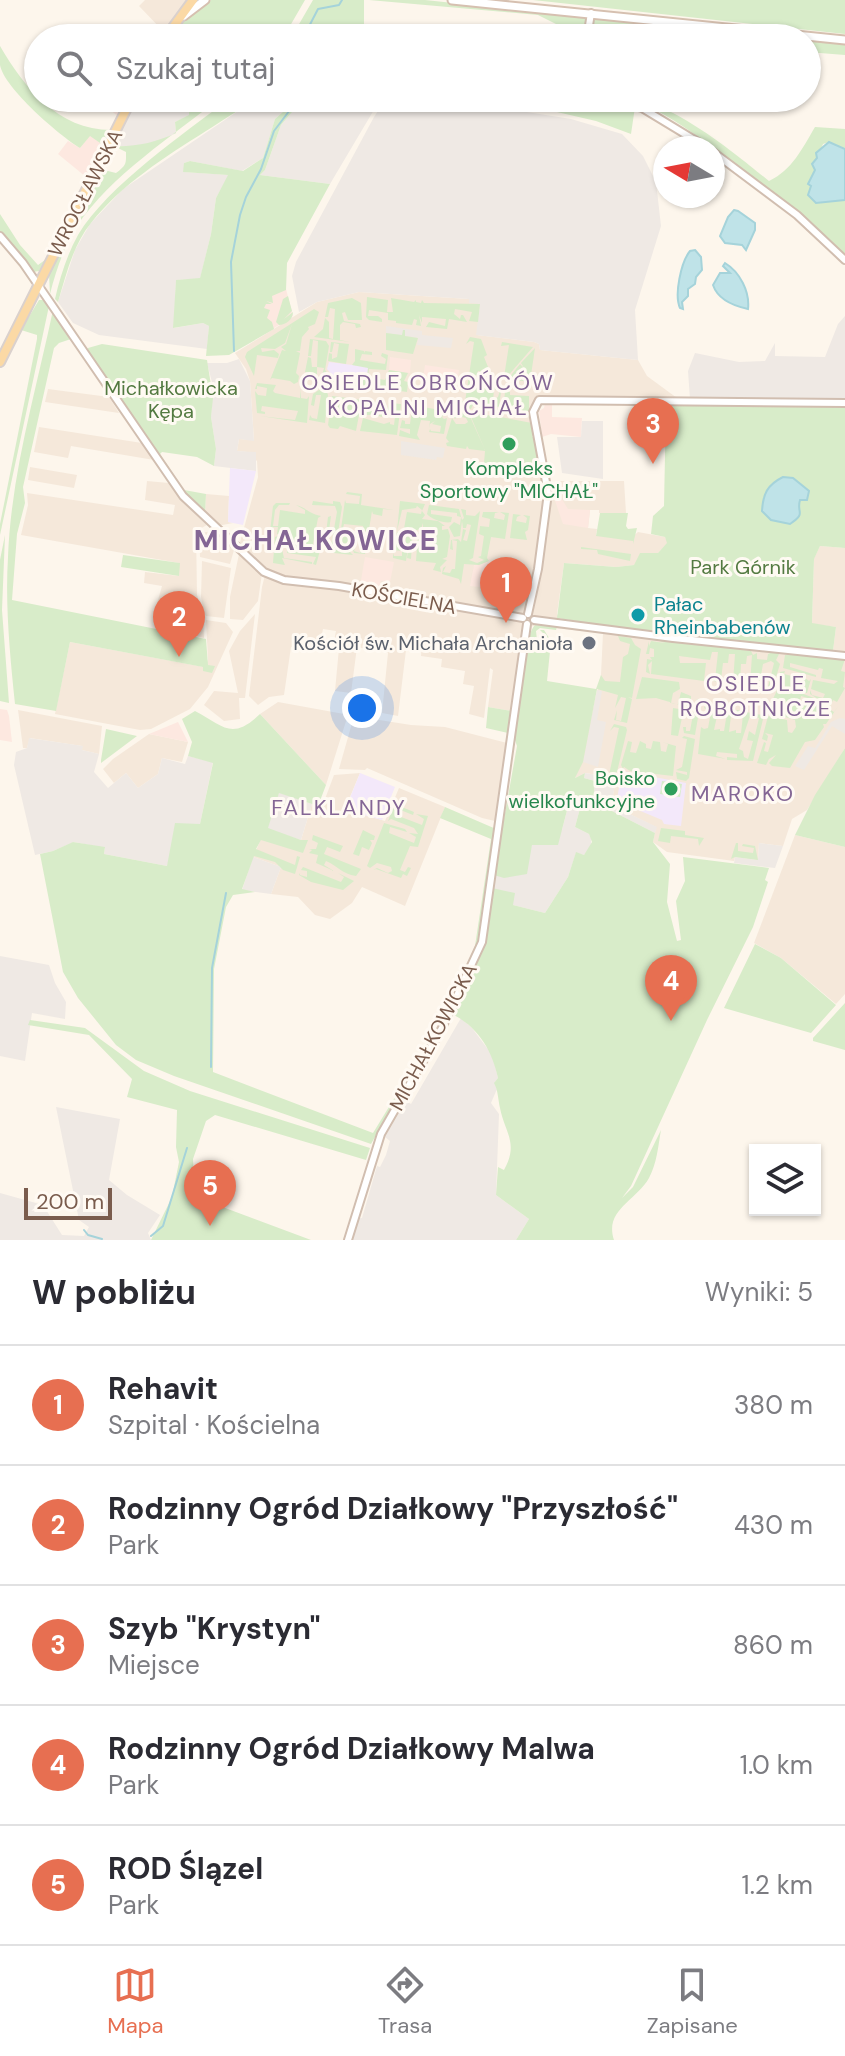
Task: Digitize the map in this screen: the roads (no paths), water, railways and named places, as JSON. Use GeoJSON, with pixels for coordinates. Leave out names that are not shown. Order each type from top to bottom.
{"type":"FeatureCollection","features":[{"type":"Feature","properties":{"kind":"main road"},"geometry":{"type":"LineString","coordinates":[[176,22],[193,0]]}},
{"type":"Feature","properties":{"kind":"main road"},"geometry":{"type":"LineString","coordinates":[[176,22],[205,0]]}},
{"type":"Feature","properties":{"kind":"main road"},"geometry":{"type":"LineString","coordinates":[[452,0],[694,24]]}},
{"type":"Feature","properties":{"kind":"main road"},"geometry":{"type":"LineString","coordinates":[[821,37],[845,40]]}},
{"type":"Feature","properties":{"kind":"main road","name":"WROCŁAWSKA"},"geometry":{"type":"LineString","coordinates":[[0,362],[125,112]]}},
{"type":"Feature","properties":{"kind":"street"},"geometry":{"type":"LineString","coordinates":[[589,24],[591,13]]}},
{"type":"Feature","properties":{"kind":"street"},"geometry":{"type":"LineString","coordinates":[[649,112],[688,136]]}},
{"type":"Feature","properties":{"kind":"street"},"geometry":{"type":"LineString","coordinates":[[725,161],[797,215],[845,260]]}},
{"type":"Feature","properties":{"kind":"street"},"geometry":{"type":"LineString","coordinates":[[0,236],[14,250],[47,300]]}},
{"type":"Feature","properties":{"kind":"street"},"geometry":{"type":"LineString","coordinates":[[29,272],[37,276],[45,272]]}},
{"type":"Feature","properties":{"kind":"street"},"geometry":{"type":"LineString","coordinates":[[30,305],[39,297],[47,300]]}},
{"type":"Feature","properties":{"kind":"street","name":"KOŚCIELNA"},"geometry":{"type":"LineString","coordinates":[[47,300],[183,496],[261,569],[284,580],[339,586],[528,619],[845,656]]}},
{"type":"Feature","properties":{"kind":"street","name":"MICHAŁKOWICKA"},"geometry":{"type":"LineString","coordinates":[[348,1240],[381,1134],[442,1028],[480,950],[485,930],[528,619],[548,499],[533,412],[536,402],[546,399],[845,403]]}},
{"type":"Feature","properties":{"kind":"water"},"geometry":{"type":"Polygon","coordinates":[[[829,142],[845,149],[845,200],[816,203],[808,195],[811,186],[808,184],[815,170],[812,164],[817,158],[816,153],[829,142]]]}},
{"type":"Feature","properties":{"kind":"water"},"geometry":{"type":"Polygon","coordinates":[[[734,210],[755,223],[746,250],[742,245],[725,243],[720,236],[734,210]]]}},
{"type":"Feature","properties":{"kind":"water"},"geometry":{"type":"Polygon","coordinates":[[[695,250],[701,257],[702,270],[695,284],[688,289],[688,296],[682,302],[683,309],[678,302],[679,279],[687,256],[695,250]]]}},
{"type":"Feature","properties":{"kind":"water"},"geometry":{"type":"Polygon","coordinates":[[[725,263],[743,283],[748,309],[727,302],[715,290],[713,285],[720,273],[730,273],[723,266],[725,263]]]}},
{"type":"Feature","properties":{"kind":"water"},"geometry":{"type":"Polygon","coordinates":[[[783,477],[793,478],[809,491],[807,500],[800,500],[800,515],[790,524],[771,520],[762,511],[767,491],[783,477]]]}},
{"type":"Feature","properties":{"kind":"waterway"},"geometry":{"type":"LineString","coordinates":[[310,24],[318,9],[339,5],[342,0]]}},
{"type":"Feature","properties":{"kind":"waterway"},"geometry":{"type":"LineString","coordinates":[[234,351],[231,262],[240,215],[274,131],[288,112]]}},
{"type":"Feature","properties":{"kind":"waterway"},"geometry":{"type":"LineString","coordinates":[[211,1067],[212,968],[226,893]]}},
{"type":"Feature","properties":{"kind":"waterway"},"geometry":{"type":"LineString","coordinates":[[151,1236],[163,1226],[187,1148]]}},
{"type":"Feature","properties":{"kind":"waterway"},"geometry":{"type":"LineString","coordinates":[[84,1230],[88,1235],[102,1239]]}},
{"type":"Feature","properties":{"kind":"place","name":"Kompleks Sportowy \"MICHAŁ\""},"geometry":{"type":"Point","coordinates":[509,444]}},
{"type":"Feature","properties":{"kind":"place","name":"Szyb \"Krystyn\""},"geometry":{"type":"Point","coordinates":[653,464]}},
{"type":"Feature","properties":{"kind":"place","name":"Pałac Rheinbabenów"},"geometry":{"type":"Point","coordinates":[638,615]}},
{"type":"Feature","properties":{"kind":"place","name":"Rehavit"},"geometry":{"type":"Point","coordinates":[506,623]}},
{"type":"Feature","properties":{"kind":"place","name":"Kościół św. Michała Archanioła"},"geometry":{"type":"Point","coordinates":[589,643]}},
{"type":"Feature","properties":{"kind":"place","name":"Rodzinny Ogród Działkowy \"Przyszłość\""},"geometry":{"type":"Point","coordinates":[179,657]}},
{"type":"Feature","properties":{"kind":"place","name":"Boisko wielkofunkcyjne"},"geometry":{"type":"Point","coordinates":[671,789]}},
{"type":"Feature","properties":{"kind":"place","name":"Rodzinny Ogród Działkowy Malwa"},"geometry":{"type":"Point","coordinates":[671,1021]}},
{"type":"Feature","properties":{"kind":"place","name":"ROD Ślązel"},"geometry":{"type":"Point","coordinates":[210,1226]}},
{"type":"Feature","properties":{"kind":"district","name":"OSIEDLE OBROŃCÓW KOPALNI MICHAŁ"},"geometry":{"type":"Point","coordinates":[428,394]}},
{"type":"Feature","properties":{"kind":"district","name":"MICHAŁKOWICE"},"geometry":{"type":"Point","coordinates":[316,540]}},
{"type":"Feature","properties":{"kind":"district","name":"OSIEDLE ROBOTNICZE"},"geometry":{"type":"Point","coordinates":[756,696]}},
{"type":"Feature","properties":{"kind":"district","name":"MAROKO"},"geometry":{"type":"Point","coordinates":[743,793]}},
{"type":"Feature","properties":{"kind":"district","name":"FALKLANDY"},"geometry":{"type":"Point","coordinates":[339,807]}},
{"type":"Feature","properties":{"kind":"park label","name":"Michałkowicka Kępa"},"geometry":{"type":"Point","coordinates":[171,400]}},
{"type":"Feature","properties":{"kind":"park label","name":"Park Górnik"},"geometry":{"type":"Point","coordinates":[743,567]}}]}
